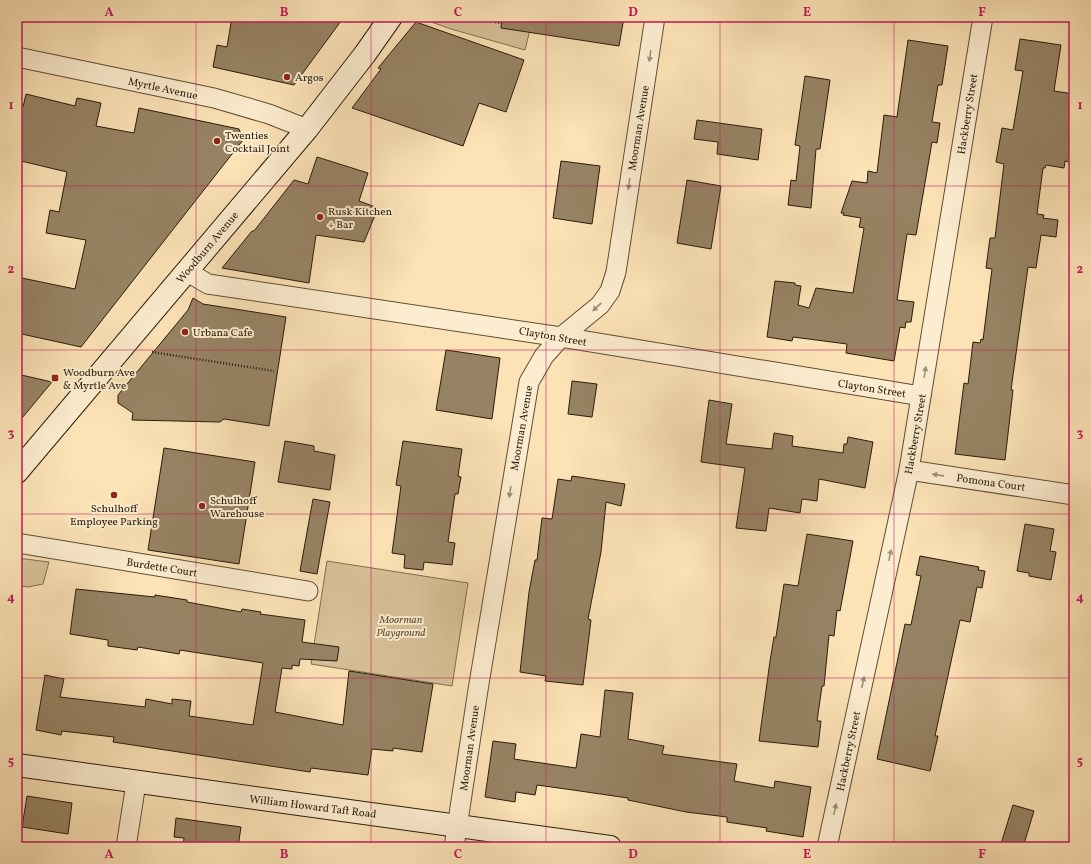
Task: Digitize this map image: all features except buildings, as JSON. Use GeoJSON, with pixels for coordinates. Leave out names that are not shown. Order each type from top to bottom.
{"type":"FeatureCollection","features":[{"type":"Feature","properties":{"kind":"street","name":"Woodburn Avenue"},"geometry":{"type":"LineString","coordinates":[[17,472],[307,129],[365,54],[391,17]]}},
{"type":"Feature","properties":{"kind":"street","name":"Moorman Avenue"},"geometry":{"type":"LineString","coordinates":[[454,847],[478,690],[529,382],[544,356],[561,337],[600,305],[610,291],[616,272],[655,17]]}},
{"type":"Feature","properties":{"kind":"street","name":"Hackberry Street"},"geometry":{"type":"LineString","coordinates":[[827,847],[909,470],[983,17]]}},
{"type":"Feature","properties":{"kind":"street","name":"Myrtle Avenue"},"geometry":{"type":"LineString","coordinates":[[17,57],[238,104],[307,129]]}},
{"type":"Feature","properties":{"kind":"street","name":"Clayton Street"},"geometry":{"type":"LineString","coordinates":[[186,271],[208,284],[561,337],[921,396]]}},
{"type":"Feature","properties":{"kind":"street","name":"Pomona Court"},"geometry":{"type":"LineString","coordinates":[[909,470],[1074,495]]}},
{"type":"Feature","properties":{"kind":"street","name":"Burdette Court"},"geometry":{"type":"LineString","coordinates":[[17,543],[308,591]]}},
{"type":"Feature","properties":{"kind":"street","name":"William Howard Taft Road"},"geometry":{"type":"LineString","coordinates":[[17,765],[136,783],[610,847]]}},
{"type":"Feature","properties":{"kind":"street"},"geometry":{"type":"LineString","coordinates":[[126,847],[136,783]]}},
{"type":"Feature","properties":{"kind":"path"},"geometry":{"type":"LineString","coordinates":[[488,17],[499,23],[507,21],[510,17]]}},
{"type":"Feature","properties":{"kind":"path"},"geometry":{"type":"LineString","coordinates":[[152,352],[274,371]]}},
{"type":"Feature","properties":{"kind":"green space"},"geometry":{"type":"Polygon","coordinates":[[[424,17],[533,17],[525,50],[451,29],[423,19],[424,17]]]}},
{"type":"Feature","properties":{"kind":"green space"},"geometry":{"type":"Polygon","coordinates":[[[17,558],[49,562],[43,584],[28,587],[17,585],[17,558]]]}},
{"type":"Feature","properties":{"kind":"green space","name":"Moorman Playground"},"geometry":{"type":"Polygon","coordinates":[[[327,561],[468,583],[452,686],[311,664],[327,561]]]}},
{"type":"Feature","properties":{"kind":"place","name":"Argos"},"geometry":{"type":"Point","coordinates":[287,77]}},
{"type":"Feature","properties":{"kind":"place","name":"Twenties Cocktail Joint"},"geometry":{"type":"Point","coordinates":[217,141]}},
{"type":"Feature","properties":{"kind":"place","name":"Rusk Kitchen + Bar"},"geometry":{"type":"Point","coordinates":[320,217]}},
{"type":"Feature","properties":{"kind":"place","name":"Urbana Cafe"},"geometry":{"type":"Point","coordinates":[185,332]}},
{"type":"Feature","properties":{"kind":"place","name":"Woodburn Ave & Myrtle Ave"},"geometry":{"type":"Point","coordinates":[55,378]}},
{"type":"Feature","properties":{"kind":"place","name":"Schulhoff Employee Parking"},"geometry":{"type":"Point","coordinates":[114,495]}},
{"type":"Feature","properties":{"kind":"place","name":"Schulhoff Warehouse"},"geometry":{"type":"Point","coordinates":[202,506]}}]}
